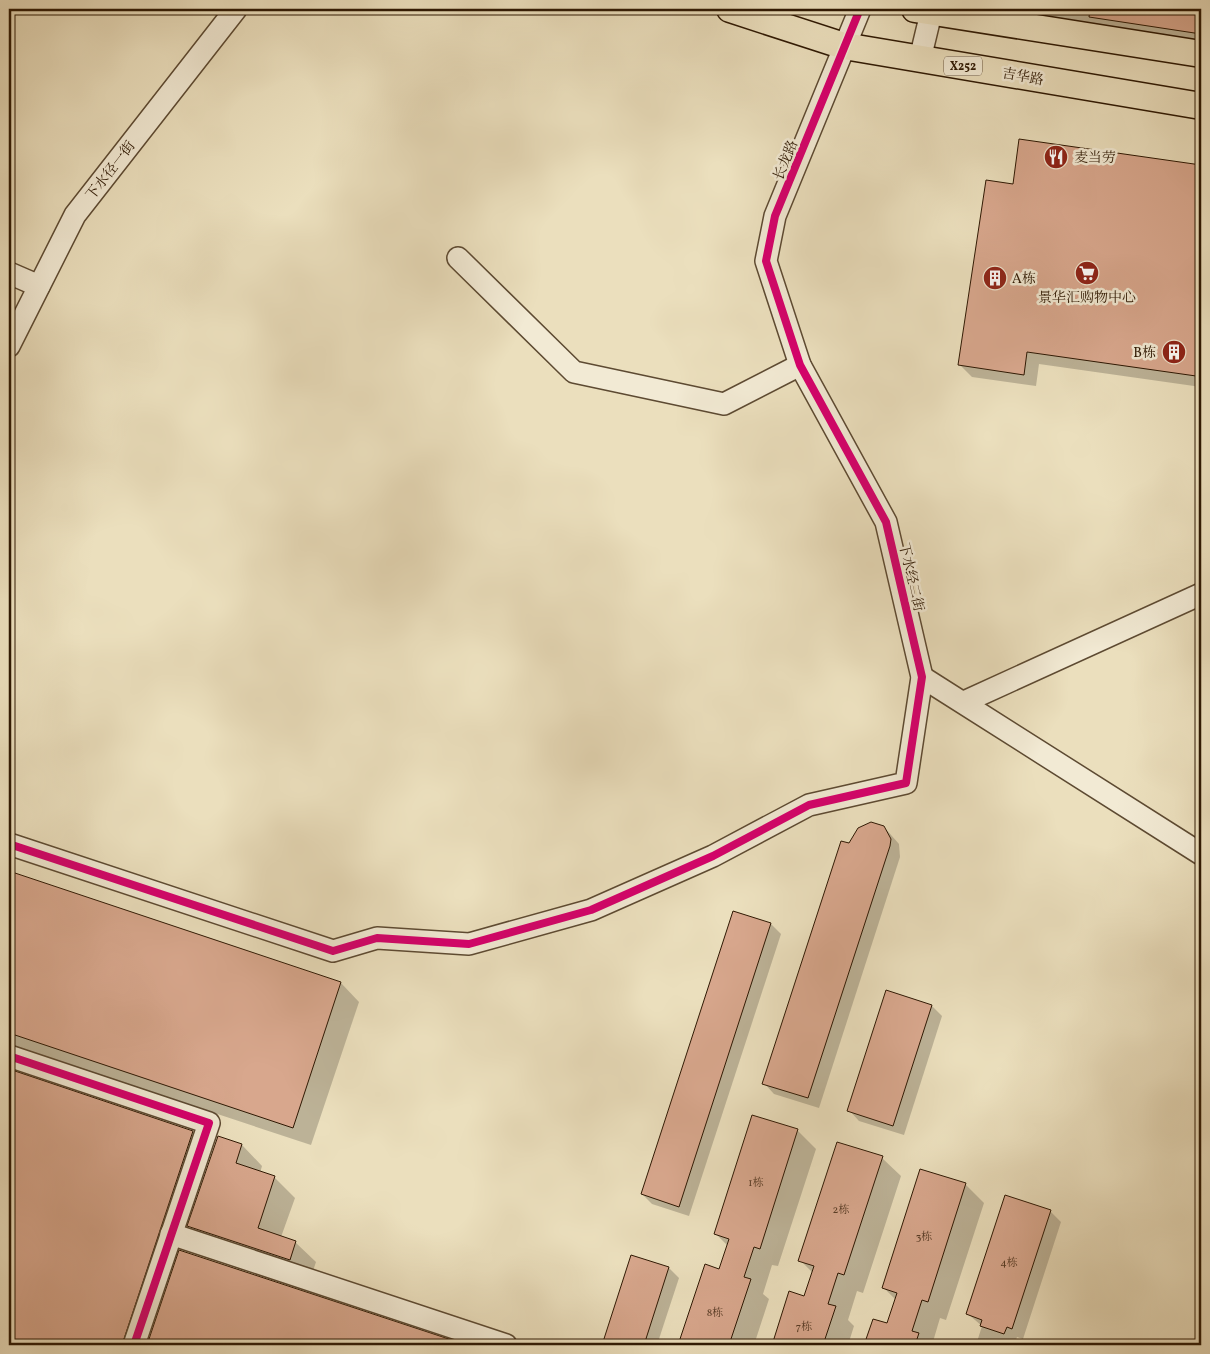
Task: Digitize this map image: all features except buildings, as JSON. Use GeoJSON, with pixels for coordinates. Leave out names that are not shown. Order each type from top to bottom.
{"type":"FeatureCollection","features":[{"type":"Feature","properties":{"kind":"main road","name":"吉华路"},"geometry":{"type":"LineString","coordinates":[[730,9],[844,46],[1201,106]]}},
{"type":"Feature","properties":{"kind":"main road"},"geometry":{"type":"LineString","coordinates":[[926,10],[1201,54]]}},
{"type":"Feature","properties":{"kind":"street","name":"下水径一街"},"geometry":{"type":"LineString","coordinates":[[9,346],[75,215],[236,9]]}},
{"type":"Feature","properties":{"kind":"street","name":"长龙路"},"geometry":{"type":"LineString","coordinates":[[787,324],[766,261],[775,216],[860,9]]}},
{"type":"Feature","properties":{"kind":"street"},"geometry":{"type":"LineString","coordinates":[[920,58],[926,10]]}},
{"type":"Feature","properties":{"kind":"street"},"geometry":{"type":"LineString","coordinates":[[458,258],[574,372],[724,404],[800,365]]}},
{"type":"Feature","properties":{"kind":"street"},"geometry":{"type":"LineString","coordinates":[[9,273],[39,286]]}},
{"type":"Feature","properties":{"kind":"street","name":"下水经二街"},"geometry":{"type":"LineString","coordinates":[[9,844],[333,950],[377,938],[469,944],[591,910],[713,856],[809,805],[906,783],[922,677],[886,522],[800,365],[787,324]]}},
{"type":"Feature","properties":{"kind":"street"},"geometry":{"type":"LineString","coordinates":[[964,702],[1201,594]]}},
{"type":"Feature","properties":{"kind":"street"},"geometry":{"type":"LineString","coordinates":[[922,677],[1201,854]]}},
{"type":"Feature","properties":{"kind":"street"},"geometry":{"type":"LineString","coordinates":[[9,1056],[209,1123],[134,1345]]}},
{"type":"Feature","properties":{"kind":"street"},"geometry":{"type":"LineString","coordinates":[[171,1234],[506,1345]]}},
{"type":"Feature","properties":{"kind":"cycle path"},"geometry":{"type":"LineString","coordinates":[[9,844],[333,951],[377,938],[469,944],[591,910],[713,856],[809,805],[906,783],[922,677],[886,522],[800,365],[766,261],[775,216],[860,9]]}},
{"type":"Feature","properties":{"kind":"cycle path"},"geometry":{"type":"LineString","coordinates":[[9,1056],[209,1123],[134,1345]]}},
{"type":"Feature","properties":{"kind":"place","name":"麦当劳"},"geometry":{"type":"Point","coordinates":[1056,157]}},
{"type":"Feature","properties":{"kind":"place","name":"景华汇购物中心"},"geometry":{"type":"Point","coordinates":[1087,273]}},
{"type":"Feature","properties":{"kind":"place","name":"A栋"},"geometry":{"type":"Point","coordinates":[995,278]}},
{"type":"Feature","properties":{"kind":"place","name":"B栋"},"geometry":{"type":"Point","coordinates":[1174,352]}}]}
